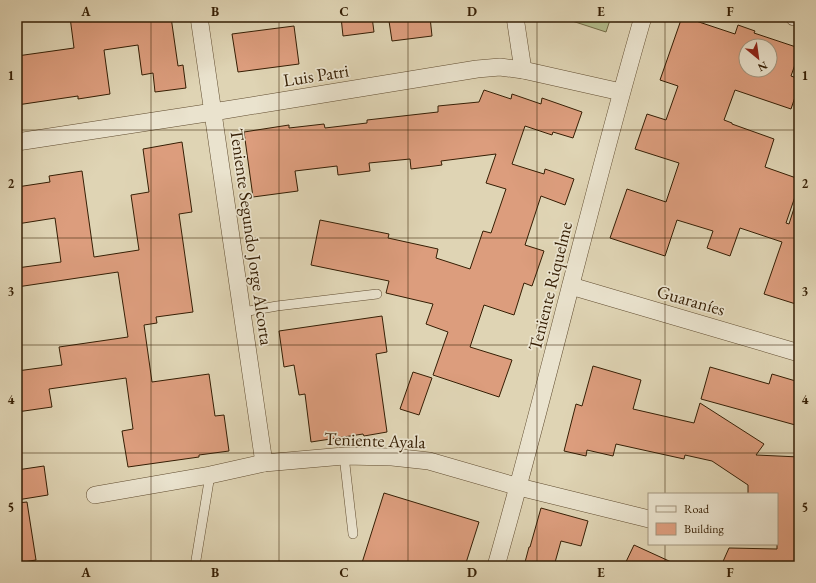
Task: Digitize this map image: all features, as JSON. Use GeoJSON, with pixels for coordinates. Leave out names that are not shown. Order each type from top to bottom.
{"type":"FeatureCollection","features":[{"type":"Feature","properties":{"kind":"street","name":"Teniente Segundo Jorge Alcorta"},"geometry":{"type":"LineString","coordinates":[[199,17],[264,463]]}},
{"type":"Feature","properties":{"kind":"street"},"geometry":{"type":"LineString","coordinates":[[515,17],[523,70]]}},
{"type":"Feature","properties":{"kind":"street","name":"Teniente Riquelme"},"geometry":{"type":"LineString","coordinates":[[496,566],[519,488],[621,92],[642,17]]}},
{"type":"Feature","properties":{"kind":"street"},"geometry":{"type":"LineString","coordinates":[[794,17],[799,18]]}},
{"type":"Feature","properties":{"kind":"street","name":"Luis Patri"},"geometry":{"type":"LineString","coordinates":[[17,142],[477,69],[500,67],[523,70],[621,92]]}},
{"type":"Feature","properties":{"kind":"street","name":"Guaraníes"},"geometry":{"type":"LineString","coordinates":[[571,286],[799,353]]}},
{"type":"Feature","properties":{"kind":"street","name":"Teniente Ayala"},"geometry":{"type":"LineString","coordinates":[[95,494],[210,475],[264,463],[344,456],[392,457],[429,461],[519,488],[648,519]]}},
{"type":"Feature","properties":{"kind":"lane"},"geometry":{"type":"LineString","coordinates":[[242,312],[277,306],[377,294]]}},
{"type":"Feature","properties":{"kind":"lane"},"geometry":{"type":"LineString","coordinates":[[344,456],[353,534]]}},
{"type":"Feature","properties":{"kind":"lane"},"geometry":{"type":"LineString","coordinates":[[195,566],[210,475]]}},
{"type":"Feature","properties":{"kind":"green space"},"geometry":{"type":"Polygon","coordinates":[[[567,17],[611,17],[606,32],[566,19],[567,17]]]}},
{"type":"Feature","properties":{"kind":"building"},"geometry":{"type":"Polygon","coordinates":[[[70,17],[145,17],[146,21],[171,17],[178,66],[183,65],[186,88],[155,92],[153,73],[142,75],[138,45],[104,50],[110,94],[78,99],[78,96],[17,105],[17,56],[74,48],[70,17]]]}},
{"type":"Feature","properties":{"kind":"building"},"geometry":{"type":"Polygon","coordinates":[[[341,17],[372,17],[374,32],[343,36],[341,17]]]}},
{"type":"Feature","properties":{"kind":"building"},"geometry":{"type":"Polygon","coordinates":[[[417,17],[430,17],[432,36],[392,41],[389,21],[417,17]]]}},
{"type":"Feature","properties":{"kind":"building"},"geometry":{"type":"Polygon","coordinates":[[[682,17],[735,34],[738,25],[769,38],[738,38],[738,78],[778,78],[778,41],[799,48],[799,53],[791,76],[799,79],[799,85],[791,109],[735,90],[724,120],[774,139],[765,167],[799,179],[799,185],[786,223],[789,224],[796,202],[799,202],[799,305],[764,294],[782,242],[740,228],[730,256],[707,248],[713,231],[677,220],[665,256],[610,238],[627,189],[666,202],[679,163],[635,149],[647,114],[666,120],[678,86],[660,80],[682,17]]]}},
{"type":"Feature","properties":{"kind":"building"},"geometry":{"type":"Polygon","coordinates":[[[294,26],[299,64],[238,72],[232,34],[294,26]]]}},
{"type":"Feature","properties":{"kind":"building"},"geometry":{"type":"Polygon","coordinates":[[[484,90],[511,99],[512,94],[541,104],[542,98],[582,112],[573,138],[553,132],[552,135],[525,126],[512,164],[544,174],[545,169],[574,179],[565,205],[541,196],[525,245],[544,251],[532,286],[524,283],[514,315],[484,305],[470,347],[512,360],[499,397],[433,375],[448,332],[426,324],[433,304],[386,293],[389,281],[311,265],[320,220],[389,234],[388,238],[438,249],[436,258],[470,269],[483,231],[491,233],[506,189],[486,183],[496,154],[441,161],[442,165],[411,169],[410,159],[369,163],[370,171],[338,175],[337,166],[295,171],[298,191],[253,197],[244,132],[289,125],[289,128],[324,124],[325,128],[367,123],[367,120],[438,112],[438,106],[479,102],[484,90]]]}},
{"type":"Feature","properties":{"kind":"building"},"geometry":{"type":"Polygon","coordinates":[[[182,142],[192,212],[179,214],[193,312],[156,317],[157,323],[144,325],[152,382],[209,374],[215,416],[224,415],[229,451],[199,455],[199,457],[128,467],[122,431],[133,429],[126,378],[49,389],[52,407],[17,412],[17,371],[62,365],[59,347],[128,337],[118,272],[17,287],[17,268],[61,262],[55,218],[17,224],[17,187],[50,182],[49,176],[82,171],[94,257],[139,250],[131,195],[149,192],[143,149],[182,142]]]}},
{"type":"Feature","properties":{"kind":"building"},"geometry":{"type":"Polygon","coordinates":[[[382,316],[387,352],[376,354],[387,432],[311,442],[305,394],[299,395],[294,365],[284,367],[279,331],[382,316]]]}},
{"type":"Feature","properties":{"kind":"building"},"geometry":{"type":"Polygon","coordinates":[[[593,366],[641,380],[633,409],[694,423],[700,403],[764,444],[756,455],[799,457],[799,566],[721,566],[729,548],[777,549],[778,493],[748,493],[748,485],[712,461],[685,455],[684,459],[616,444],[613,456],[587,450],[586,456],[564,451],[576,404],[582,406],[593,366]]]}},
{"type":"Feature","properties":{"kind":"building"},"geometry":{"type":"Polygon","coordinates":[[[710,367],[769,384],[772,374],[799,382],[799,426],[701,399],[710,367]]]}},
{"type":"Feature","properties":{"kind":"building"},"geometry":{"type":"Polygon","coordinates":[[[413,372],[432,378],[419,415],[400,409],[413,372]]]}},
{"type":"Feature","properties":{"kind":"building"},"geometry":{"type":"Polygon","coordinates":[[[44,466],[48,495],[17,500],[17,470],[44,466]]]}},
{"type":"Feature","properties":{"kind":"building"},"geometry":{"type":"Polygon","coordinates":[[[384,493],[479,522],[465,566],[361,566],[384,493]]]}},
{"type":"Feature","properties":{"kind":"building"},"geometry":{"type":"Polygon","coordinates":[[[27,502],[36,560],[17,563],[17,503],[27,502]]]}},
{"type":"Feature","properties":{"kind":"building"},"geometry":{"type":"Polygon","coordinates":[[[541,508],[588,521],[581,546],[561,541],[554,566],[524,566],[529,547],[541,508]]]}},
{"type":"Feature","properties":{"kind":"building"},"geometry":{"type":"Polygon","coordinates":[[[634,545],[680,566],[624,566],[634,545]]]}}]}
